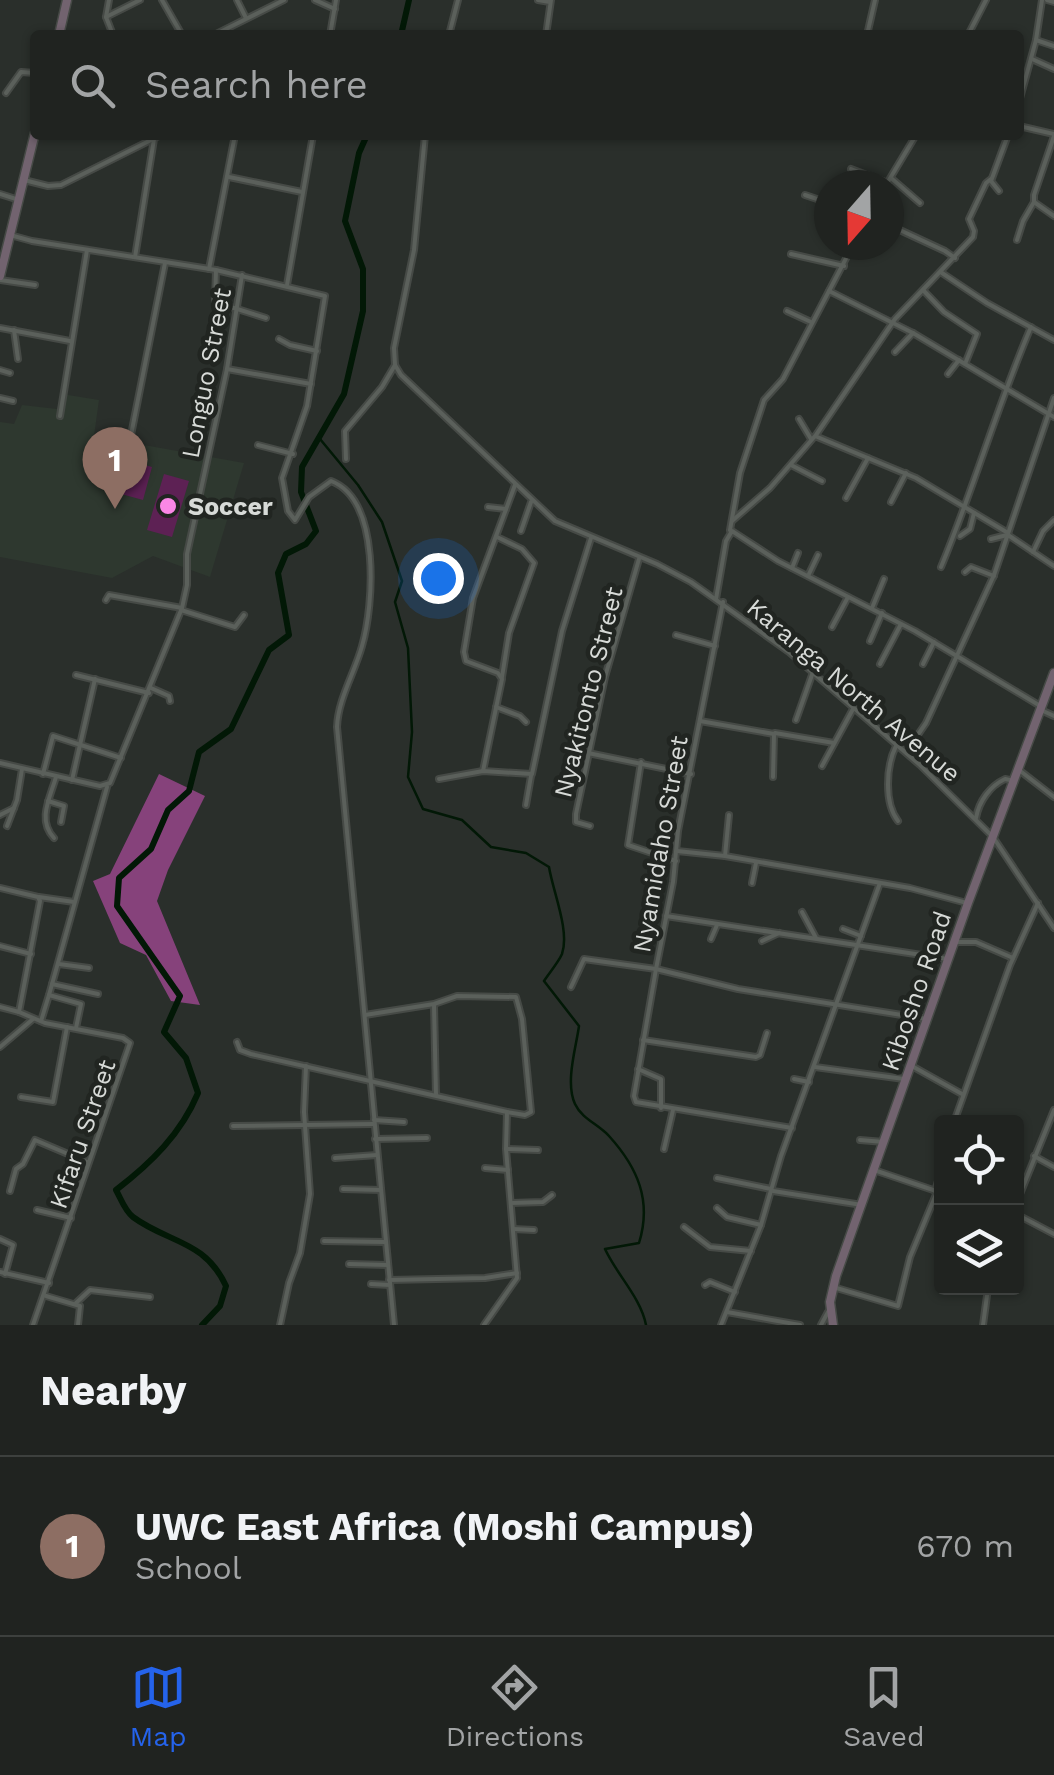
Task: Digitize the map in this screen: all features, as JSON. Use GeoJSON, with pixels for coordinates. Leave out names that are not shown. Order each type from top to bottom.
{"type":"FeatureCollection","features":[{"type":"Feature","properties":{"kind":"street"},"geometry":{"type":"LineString","coordinates":[[60,30],[67,0]]}},
{"type":"Feature","properties":{"kind":"street"},"geometry":{"type":"LineString","coordinates":[[109,0],[106,17],[110,30]]}},
{"type":"Feature","properties":{"kind":"street"},"geometry":{"type":"LineString","coordinates":[[106,17],[140,0]]}},
{"type":"Feature","properties":{"kind":"street"},"geometry":{"type":"LineString","coordinates":[[162,0],[179,30]]}},
{"type":"Feature","properties":{"kind":"street"},"geometry":{"type":"LineString","coordinates":[[237,0],[247,18]]}},
{"type":"Feature","properties":{"kind":"street"},"geometry":{"type":"LineString","coordinates":[[224,30],[284,0]]}},
{"type":"Feature","properties":{"kind":"street"},"geometry":{"type":"LineString","coordinates":[[315,0],[335,8]]}},
{"type":"Feature","properties":{"kind":"street"},"geometry":{"type":"LineString","coordinates":[[331,30],[336,0]]}},
{"type":"Feature","properties":{"kind":"street"},"geometry":{"type":"LineString","coordinates":[[450,30],[458,0]]}},
{"type":"Feature","properties":{"kind":"street"},"geometry":{"type":"LineString","coordinates":[[538,0],[551,1],[547,30]]}},
{"type":"Feature","properties":{"kind":"street"},"geometry":{"type":"LineString","coordinates":[[868,30],[875,0]]}},
{"type":"Feature","properties":{"kind":"street"},"geometry":{"type":"LineString","coordinates":[[971,30],[986,0]]}},
{"type":"Feature","properties":{"kind":"street"},"geometry":{"type":"LineString","coordinates":[[1024,85],[1048,1]]}},
{"type":"Feature","properties":{"kind":"street"},"geometry":{"type":"LineString","coordinates":[[1036,40],[1054,46]]}},
{"type":"Feature","properties":{"kind":"street"},"geometry":{"type":"LineString","coordinates":[[1032,59],[1054,69]]}},
{"type":"Feature","properties":{"kind":"street"},"geometry":{"type":"LineString","coordinates":[[6,92],[21,72],[30,73]]}},
{"type":"Feature","properties":{"kind":"street"},"geometry":{"type":"LineString","coordinates":[[1018,240],[1054,135],[1024,127]]}},
{"type":"Feature","properties":{"kind":"street"},"geometry":{"type":"LineString","coordinates":[[33,140],[0,278],[35,285]]}},
{"type":"Feature","properties":{"kind":"street"},"geometry":{"type":"LineString","coordinates":[[24,180],[61,185],[150,140]]}},
{"type":"Feature","properties":{"kind":"street"},"geometry":{"type":"LineString","coordinates":[[135,258],[154,140]]}},
{"type":"Feature","properties":{"kind":"street"},"geometry":{"type":"LineString","coordinates":[[209,269],[234,140]]}},
{"type":"Feature","properties":{"kind":"street"},"geometry":{"type":"LineString","coordinates":[[287,286],[312,140]]}},
{"type":"Feature","properties":{"kind":"street"},"geometry":{"type":"LineString","coordinates":[[346,459],[346,431],[396,365],[394,348],[414,250],[425,140]]}},
{"type":"Feature","properties":{"kind":"street"},"geometry":{"type":"LineString","coordinates":[[895,170],[913,140]]}},
{"type":"Feature","properties":{"kind":"street"},"geometry":{"type":"LineString","coordinates":[[998,191],[992,180],[1006,140]]}},
{"type":"Feature","properties":{"kind":"street"},"geometry":{"type":"LineString","coordinates":[[227,176],[302,192]]}},
{"type":"Feature","properties":{"kind":"street"},"geometry":{"type":"LineString","coordinates":[[732,522],[757,501],[813,438],[893,324],[974,234],[968,219],[986,183],[992,180]]}},
{"type":"Feature","properties":{"kind":"street"},"geometry":{"type":"LineString","coordinates":[[904,192],[920,202]]}},
{"type":"Feature","properties":{"kind":"street"},"geometry":{"type":"LineString","coordinates":[[0,194],[18,200]]}},
{"type":"Feature","properties":{"kind":"street"},"geometry":{"type":"LineString","coordinates":[[805,195],[814,198]]}},
{"type":"Feature","properties":{"kind":"street"},"geometry":{"type":"LineString","coordinates":[[1034,202],[1054,216]]}},
{"type":"Feature","properties":{"kind":"street"},"geometry":{"type":"LineString","coordinates":[[904,232],[955,258]]}},
{"type":"Feature","properties":{"kind":"street"},"geometry":{"type":"LineString","coordinates":[[10,235],[242,275],[325,296],[311,384],[281,484],[293,519],[298,518],[309,497],[326,483],[339,484],[356,504],[370,550],[364,640],[337,720],[394,1325]]}},
{"type":"Feature","properties":{"kind":"street"},"geometry":{"type":"LineString","coordinates":[[60,416],[87,250]]}},
{"type":"Feature","properties":{"kind":"street"},"geometry":{"type":"LineString","coordinates":[[791,254],[844,266]]}},
{"type":"Feature","properties":{"kind":"street"},"geometry":{"type":"LineString","coordinates":[[716,599],[753,426],[766,397],[782,381],[846,260]]}},
{"type":"Feature","properties":{"kind":"street"},"geometry":{"type":"LineString","coordinates":[[130,440],[164,263]]}},
{"type":"Feature","properties":{"kind":"street"},"geometry":{"type":"LineString","coordinates":[[216,270],[214,300],[236,311],[266,318]]}},
{"type":"Feature","properties":{"kind":"street"},"geometry":{"type":"LineString","coordinates":[[941,272],[1054,340]]}},
{"type":"Feature","properties":{"kind":"street","name":"Longuo Street"},"geometry":{"type":"LineString","coordinates":[[41,1021],[108,786],[150,691],[185,596],[187,554],[242,275]]}},
{"type":"Feature","properties":{"kind":"street"},"geometry":{"type":"LineString","coordinates":[[828,290],[913,333],[1054,416]]}},
{"type":"Feature","properties":{"kind":"street"},"geometry":{"type":"LineString","coordinates":[[924,291],[937,306],[976,334],[966,364]]}},
{"type":"Feature","properties":{"kind":"street"},"geometry":{"type":"LineString","coordinates":[[787,311],[811,322]]}},
{"type":"Feature","properties":{"kind":"street"},"geometry":{"type":"LineString","coordinates":[[0,328],[70,341]]}},
{"type":"Feature","properties":{"kind":"street"},"geometry":{"type":"LineString","coordinates":[[942,567],[967,506],[1005,389],[1031,328]]}},
{"type":"Feature","properties":{"kind":"street"},"geometry":{"type":"LineString","coordinates":[[14,330],[18,359]]}},
{"type":"Feature","properties":{"kind":"street"},"geometry":{"type":"LineString","coordinates":[[895,352],[913,333]]}},
{"type":"Feature","properties":{"kind":"street"},"geometry":{"type":"LineString","coordinates":[[279,340],[317,351]]}},
{"type":"Feature","properties":{"kind":"street"},"geometry":{"type":"LineString","coordinates":[[948,374],[959,360]]}},
{"type":"Feature","properties":{"kind":"street","name":"Karanga North Avenue"},"geometry":{"type":"LineString","coordinates":[[396,365],[531,501],[561,524],[681,576],[723,602],[813,672],[993,836],[1054,928]]}},
{"type":"Feature","properties":{"kind":"street"},"geometry":{"type":"LineString","coordinates":[[226,369],[311,384]]}},
{"type":"Feature","properties":{"kind":"street"},"geometry":{"type":"LineString","coordinates":[[0,370],[10,373]]}},
{"type":"Feature","properties":{"kind":"street"},"geometry":{"type":"LineString","coordinates":[[0,398],[12,402]]}},
{"type":"Feature","properties":{"kind":"street"},"geometry":{"type":"LineString","coordinates":[[905,754],[926,723],[994,576],[1054,398]]}},
{"type":"Feature","properties":{"kind":"street"},"geometry":{"type":"LineString","coordinates":[[799,418],[813,438],[906,473],[967,506],[1054,566]]}},
{"type":"Feature","properties":{"kind":"street"},"geometry":{"type":"LineString","coordinates":[[258,445],[292,454]]}},
{"type":"Feature","properties":{"kind":"street"},"geometry":{"type":"LineString","coordinates":[[846,498],[868,458]]}},
{"type":"Feature","properties":{"kind":"street"},"geometry":{"type":"LineString","coordinates":[[789,464],[822,481]]}},
{"type":"Feature","properties":{"kind":"street"},"geometry":{"type":"LineString","coordinates":[[891,502],[906,473]]}},
{"type":"Feature","properties":{"kind":"street"},"geometry":{"type":"LineString","coordinates":[[502,677],[466,661],[464,656],[472,598],[515,485]]}},
{"type":"Feature","properties":{"kind":"street"},"geometry":{"type":"LineString","coordinates":[[521,531],[531,501]]}},
{"type":"Feature","properties":{"kind":"street"},"geometry":{"type":"LineString","coordinates":[[488,507],[506,508]]}},
{"type":"Feature","properties":{"kind":"street"},"geometry":{"type":"LineString","coordinates":[[960,536],[970,529],[975,512]]}},
{"type":"Feature","properties":{"kind":"street"},"geometry":{"type":"LineString","coordinates":[[1033,552],[1043,530],[1054,520]]}},
{"type":"Feature","properties":{"kind":"street"},"geometry":{"type":"LineString","coordinates":[[730,531],[956,654],[1054,716]]}},
{"type":"Feature","properties":{"kind":"street"},"geometry":{"type":"LineString","coordinates":[[991,539],[1007,534]]}},
{"type":"Feature","properties":{"kind":"street"},"geometry":{"type":"LineString","coordinates":[[483,771],[510,633],[534,563],[522,549],[495,536]]}},
{"type":"Feature","properties":{"kind":"street"},"geometry":{"type":"LineString","coordinates":[[526,805],[562,631],[591,538]]}},
{"type":"Feature","properties":{"kind":"street"},"geometry":{"type":"LineString","coordinates":[[792,568],[798,553]]}},
{"type":"Feature","properties":{"kind":"street"},"geometry":{"type":"LineString","coordinates":[[808,576],[818,556]]}},
{"type":"Feature","properties":{"kind":"street","name":"Nyakitonto Street"},"geometry":{"type":"LineString","coordinates":[[590,826],[576,821],[588,754],[639,558]]}},
{"type":"Feature","properties":{"kind":"street"},"geometry":{"type":"LineString","coordinates":[[965,572],[973,568],[994,576]]}},
{"type":"Feature","properties":{"kind":"street"},"geometry":{"type":"LineString","coordinates":[[872,608],[884,579]]}},
{"type":"Feature","properties":{"kind":"street"},"geometry":{"type":"LineString","coordinates":[[106,600],[109,595],[181,609],[234,627],[244,615]]}},
{"type":"Feature","properties":{"kind":"street"},"geometry":{"type":"LineString","coordinates":[[832,627],[848,597]]}},
{"type":"Feature","properties":{"kind":"street","name":"Nyamidaho Street"},"geometry":{"type":"LineString","coordinates":[[723,602],[656,969],[738,989],[927,1019]]}},
{"type":"Feature","properties":{"kind":"street"},"geometry":{"type":"LineString","coordinates":[[870,641],[882,614]]}},
{"type":"Feature","properties":{"kind":"street"},"geometry":{"type":"LineString","coordinates":[[880,664],[901,624]]}},
{"type":"Feature","properties":{"kind":"street"},"geometry":{"type":"LineString","coordinates":[[676,635],[715,646]]}},
{"type":"Feature","properties":{"kind":"street"},"geometry":{"type":"LineString","coordinates":[[923,664],[934,642]]}},
{"type":"Feature","properties":{"kind":"street"},"geometry":{"type":"LineString","coordinates":[[796,720],[813,672]]}},
{"type":"Feature","properties":{"kind":"street","name":"Kibosho Road"},"geometry":{"type":"LineString","coordinates":[[834,1325],[830,1309],[833,1287],[968,903],[1054,673]]}},
{"type":"Feature","properties":{"kind":"street"},"geometry":{"type":"LineString","coordinates":[[76,675],[169,696],[170,702]]}},
{"type":"Feature","properties":{"kind":"street"},"geometry":{"type":"LineString","coordinates":[[72,780],[95,680]]}},
{"type":"Feature","properties":{"kind":"street"},"geometry":{"type":"LineString","coordinates":[[496,707],[526,722]]}},
{"type":"Feature","properties":{"kind":"street"},"geometry":{"type":"LineString","coordinates":[[822,766],[854,709]]}},
{"type":"Feature","properties":{"kind":"street"},"geometry":{"type":"LineString","coordinates":[[700,721],[834,743]]}},
{"type":"Feature","properties":{"kind":"street"},"geometry":{"type":"LineString","coordinates":[[774,734],[774,776]]}},
{"type":"Feature","properties":{"kind":"street"},"geometry":{"type":"LineString","coordinates":[[43,774],[54,736],[121,758]]}},
{"type":"Feature","properties":{"kind":"street"},"geometry":{"type":"LineString","coordinates":[[896,746],[888,792],[898,821]]}},
{"type":"Feature","properties":{"kind":"street"},"geometry":{"type":"LineString","coordinates":[[588,754],[690,774]]}},
{"type":"Feature","properties":{"kind":"street"},"geometry":{"type":"LineString","coordinates":[[641,762],[628,845],[676,860]]}},
{"type":"Feature","properties":{"kind":"street"},"geometry":{"type":"LineString","coordinates":[[0,763],[108,786]]}},
{"type":"Feature","properties":{"kind":"street"},"geometry":{"type":"LineString","coordinates":[[6,826],[22,769]]}},
{"type":"Feature","properties":{"kind":"street"},"geometry":{"type":"LineString","coordinates":[[1019,770],[1054,797]]}},
{"type":"Feature","properties":{"kind":"street"},"geometry":{"type":"LineString","coordinates":[[440,778],[483,771],[531,774]]}},
{"type":"Feature","properties":{"kind":"street"},"geometry":{"type":"LineString","coordinates":[[54,838],[45,819],[56,777]]}},
{"type":"Feature","properties":{"kind":"street"},"geometry":{"type":"LineString","coordinates":[[976,820],[980,805],[995,785],[1005,779],[1014,782]]}},
{"type":"Feature","properties":{"kind":"street"},"geometry":{"type":"LineString","coordinates":[[48,802],[64,806],[61,822]]}},
{"type":"Feature","properties":{"kind":"street"},"geometry":{"type":"LineString","coordinates":[[0,814],[14,808]]}},
{"type":"Feature","properties":{"kind":"street"},"geometry":{"type":"LineString","coordinates":[[725,856],[729,816]]}},
{"type":"Feature","properties":{"kind":"street"},"geometry":{"type":"LineString","coordinates":[[676,851],[880,883],[968,903]]}},
{"type":"Feature","properties":{"kind":"street"},"geometry":{"type":"LineString","coordinates":[[752,882],[756,861]]}},
{"type":"Feature","properties":{"kind":"street"},"geometry":{"type":"LineString","coordinates":[[722,1325],[761,1225],[880,883]]}},
{"type":"Feature","properties":{"kind":"street"},"geometry":{"type":"LineString","coordinates":[[0,888],[74,902]]}},
{"type":"Feature","properties":{"kind":"street"},"geometry":{"type":"LineString","coordinates":[[19,1012],[40,904],[38,897]]}},
{"type":"Feature","properties":{"kind":"street"},"geometry":{"type":"LineString","coordinates":[[957,1115],[1013,958],[1038,903]]}},
{"type":"Feature","properties":{"kind":"street"},"geometry":{"type":"LineString","coordinates":[[802,912],[816,938]]}},
{"type":"Feature","properties":{"kind":"street"},"geometry":{"type":"LineString","coordinates":[[666,916],[949,959]]}},
{"type":"Feature","properties":{"kind":"street"},"geometry":{"type":"LineString","coordinates":[[711,939],[718,923]]}},
{"type":"Feature","properties":{"kind":"street"},"geometry":{"type":"LineString","coordinates":[[755,940],[758,929]]}},
{"type":"Feature","properties":{"kind":"street"},"geometry":{"type":"LineString","coordinates":[[843,929],[861,936]]}},
{"type":"Feature","properties":{"kind":"street"},"geometry":{"type":"LineString","coordinates":[[762,942],[779,932]]}},
{"type":"Feature","properties":{"kind":"street"},"geometry":{"type":"LineString","coordinates":[[954,943],[970,940],[1013,958]]}},
{"type":"Feature","properties":{"kind":"street"},"geometry":{"type":"LineString","coordinates":[[0,946],[31,954]]}},
{"type":"Feature","properties":{"kind":"street"},"geometry":{"type":"LineString","coordinates":[[571,987],[584,959],[656,969],[634,1100],[672,1110],[792,1128]]}},
{"type":"Feature","properties":{"kind":"street"},"geometry":{"type":"LineString","coordinates":[[57,964],[89,968]]}},
{"type":"Feature","properties":{"kind":"street"},"geometry":{"type":"LineString","coordinates":[[52,984],[98,994]]}},
{"type":"Feature","properties":{"kind":"street"},"geometry":{"type":"LineString","coordinates":[[49,995],[81,1004],[76,1028]]}},
{"type":"Feature","properties":{"kind":"street"},"geometry":{"type":"LineString","coordinates":[[237,1042],[242,1052],[527,1114],[532,1105],[518,998],[457,996],[434,1004],[365,1015]]}},
{"type":"Feature","properties":{"kind":"street"},"geometry":{"type":"LineString","coordinates":[[434,1004],[436,1095]]}},
{"type":"Feature","properties":{"kind":"street","name":"Kifaru Street"},"geometry":{"type":"LineString","coordinates":[[0,1007],[32,1019],[130,1043],[33,1325]]}},
{"type":"Feature","properties":{"kind":"street"},"geometry":{"type":"LineString","coordinates":[[0,1047],[32,1019]]}},
{"type":"Feature","properties":{"kind":"street"},"geometry":{"type":"LineString","coordinates":[[21,1097],[53,1102],[68,1025]]}},
{"type":"Feature","properties":{"kind":"street"},"geometry":{"type":"LineString","coordinates":[[643,1040],[756,1058],[768,1032]]}},
{"type":"Feature","properties":{"kind":"street"},"geometry":{"type":"LineString","coordinates":[[910,1065],[964,1095]]}},
{"type":"Feature","properties":{"kind":"street"},"geometry":{"type":"LineString","coordinates":[[280,1325],[300,1253],[310,1194],[304,1126],[306,1066]]}},
{"type":"Feature","properties":{"kind":"street"},"geometry":{"type":"LineString","coordinates":[[815,1067],[906,1080]]}},
{"type":"Feature","properties":{"kind":"street"},"geometry":{"type":"LineString","coordinates":[[638,1070],[662,1079],[661,1108]]}},
{"type":"Feature","properties":{"kind":"street"},"geometry":{"type":"LineString","coordinates":[[794,1078],[809,1082]]}},
{"type":"Feature","properties":{"kind":"street"},"geometry":{"type":"LineString","coordinates":[[664,1149],[672,1110]]}},
{"type":"Feature","properties":{"kind":"street"},"geometry":{"type":"LineString","coordinates":[[1024,1183],[1054,1110]]}},
{"type":"Feature","properties":{"kind":"street"},"geometry":{"type":"LineString","coordinates":[[484,1325],[515,1284],[517,1273],[506,1149],[507,1112]]}},
{"type":"Feature","properties":{"kind":"street"},"geometry":{"type":"LineString","coordinates":[[232,1126],[404,1122]]}},
{"type":"Feature","properties":{"kind":"street"},"geometry":{"type":"LineString","coordinates":[[375,1138],[427,1138]]}},
{"type":"Feature","properties":{"kind":"street"},"geometry":{"type":"LineString","coordinates":[[10,1190],[16,1168],[23,1164],[35,1140],[87,1162]]}},
{"type":"Feature","properties":{"kind":"street"},"geometry":{"type":"LineString","coordinates":[[860,1140],[884,1142]]}},
{"type":"Feature","properties":{"kind":"street"},"geometry":{"type":"LineString","coordinates":[[506,1149],[538,1150]]}},
{"type":"Feature","properties":{"kind":"street"},"geometry":{"type":"LineString","coordinates":[[335,1158],[376,1155]]}},
{"type":"Feature","properties":{"kind":"street"},"geometry":{"type":"LineString","coordinates":[[1034,1156],[1054,1168]]}},
{"type":"Feature","properties":{"kind":"street"},"geometry":{"type":"LineString","coordinates":[[485,1168],[508,1170]]}},
{"type":"Feature","properties":{"kind":"street"},"geometry":{"type":"LineString","coordinates":[[874,1170],[934,1191]]}},
{"type":"Feature","properties":{"kind":"street"},"geometry":{"type":"LineString","coordinates":[[717,1178],[862,1205]]}},
{"type":"Feature","properties":{"kind":"street"},"geometry":{"type":"LineString","coordinates":[[343,1189],[381,1190]]}},
{"type":"Feature","properties":{"kind":"street"},"geometry":{"type":"LineString","coordinates":[[510,1203],[543,1202],[552,1194]]}},
{"type":"Feature","properties":{"kind":"street"},"geometry":{"type":"LineString","coordinates":[[833,1287],[898,1306],[910,1257],[934,1201]]}},
{"type":"Feature","properties":{"kind":"street"},"geometry":{"type":"LineString","coordinates":[[717,1208],[727,1217],[761,1225]]}},
{"type":"Feature","properties":{"kind":"street"},"geometry":{"type":"LineString","coordinates":[[37,1210],[71,1218]]}},
{"type":"Feature","properties":{"kind":"street"},"geometry":{"type":"LineString","coordinates":[[1024,1218],[1054,1234]]}},
{"type":"Feature","properties":{"kind":"street"},"geometry":{"type":"LineString","coordinates":[[684,1227],[710,1246],[751,1251]]}},
{"type":"Feature","properties":{"kind":"street"},"geometry":{"type":"LineString","coordinates":[[513,1229],[534,1230]]}},
{"type":"Feature","properties":{"kind":"street"},"geometry":{"type":"LineString","coordinates":[[0,1239],[13,1245],[2,1273],[48,1283]]}},
{"type":"Feature","properties":{"kind":"street"},"geometry":{"type":"LineString","coordinates":[[324,1241],[385,1242]]}},
{"type":"Feature","properties":{"kind":"street"},"geometry":{"type":"LineString","coordinates":[[349,1264],[388,1265]]}},
{"type":"Feature","properties":{"kind":"street"},"geometry":{"type":"LineString","coordinates":[[371,1284],[517,1273]]}},
{"type":"Feature","properties":{"kind":"street"},"geometry":{"type":"LineString","coordinates":[[705,1285],[710,1282],[734,1292]]}},
{"type":"Feature","properties":{"kind":"street"},"geometry":{"type":"LineString","coordinates":[[76,1303],[90,1290],[150,1296]]}},
{"type":"Feature","properties":{"kind":"street"},"geometry":{"type":"LineString","coordinates":[[983,1325],[987,1295]]}},
{"type":"Feature","properties":{"kind":"street"},"geometry":{"type":"LineString","coordinates":[[44,1296],[76,1303],[81,1309],[78,1324],[86,1325]]}},
{"type":"Feature","properties":{"kind":"street"},"geometry":{"type":"LineString","coordinates":[[821,1325],[830,1309]]}},
{"type":"Feature","properties":{"kind":"street"},"geometry":{"type":"LineString","coordinates":[[726,1312],[800,1325]]}},
{"type":"Feature","properties":{"kind":"shaded area"},"geometry":{"type":"Polygon","coordinates":[[[62,394],[99,400],[94,436],[244,463],[210,577],[153,556],[112,578],[0,557],[0,422],[14,424],[22,405],[57,409],[62,394]]]}},
{"type":"Feature","properties":{"kind":"shaded area"},"geometry":{"type":"Polygon","coordinates":[[[124,459],[152,467],[143,500],[114,492],[124,459]]]}},
{"type":"Feature","properties":{"kind":"shaded area","name":"Soccer"},"geometry":{"type":"Polygon","coordinates":[[[164,474],[189,481],[172,537],[147,530],[164,474]]]}},
{"type":"Feature","properties":{"kind":"shaded area"},"geometry":{"type":"Polygon","coordinates":[[[159,774],[205,796],[157,901],[200,1005],[171,1001],[146,955],[120,943],[93,881],[110,874],[159,774]]]}},
{"type":"Feature","properties":{"kind":"waterway"},"geometry":{"type":"LineString","coordinates":[[402,30],[409,0]]}},
{"type":"Feature","properties":{"kind":"waterway"},"geometry":{"type":"LineString","coordinates":[[202,1325],[220,1306],[226,1286],[217,1271],[197,1251],[133,1217],[116,1190],[164,1147],[198,1093],[186,1058],[164,1032],[180,996],[117,906],[119,878],[151,849],[168,810],[189,791],[199,752],[231,729],[269,650],[289,635],[278,573],[286,554],[306,544],[316,531],[301,492],[302,467],[344,394],[363,311],[363,269],[345,221],[365,140]]}},
{"type":"Feature","properties":{"kind":"waterway"},"geometry":{"type":"LineString","coordinates":[[320,439],[382,522],[402,581],[395,602],[408,648],[412,732],[408,777],[423,809],[462,820],[491,847],[526,853],[549,867],[564,945],[544,981],[579,1026],[571,1075],[575,1104],[619,1148],[640,1186],[644,1213],[639,1243],[605,1249],[639,1305],[646,1325]]}},
{"type":"Feature","properties":{"kind":"place","name":"Soccer"},"geometry":{"type":"Point","coordinates":[168,506]}},
{"type":"Feature","properties":{"kind":"place","name":"UWC East Africa (Moshi Campus)"},"geometry":{"type":"Point","coordinates":[115,509]}}]}
